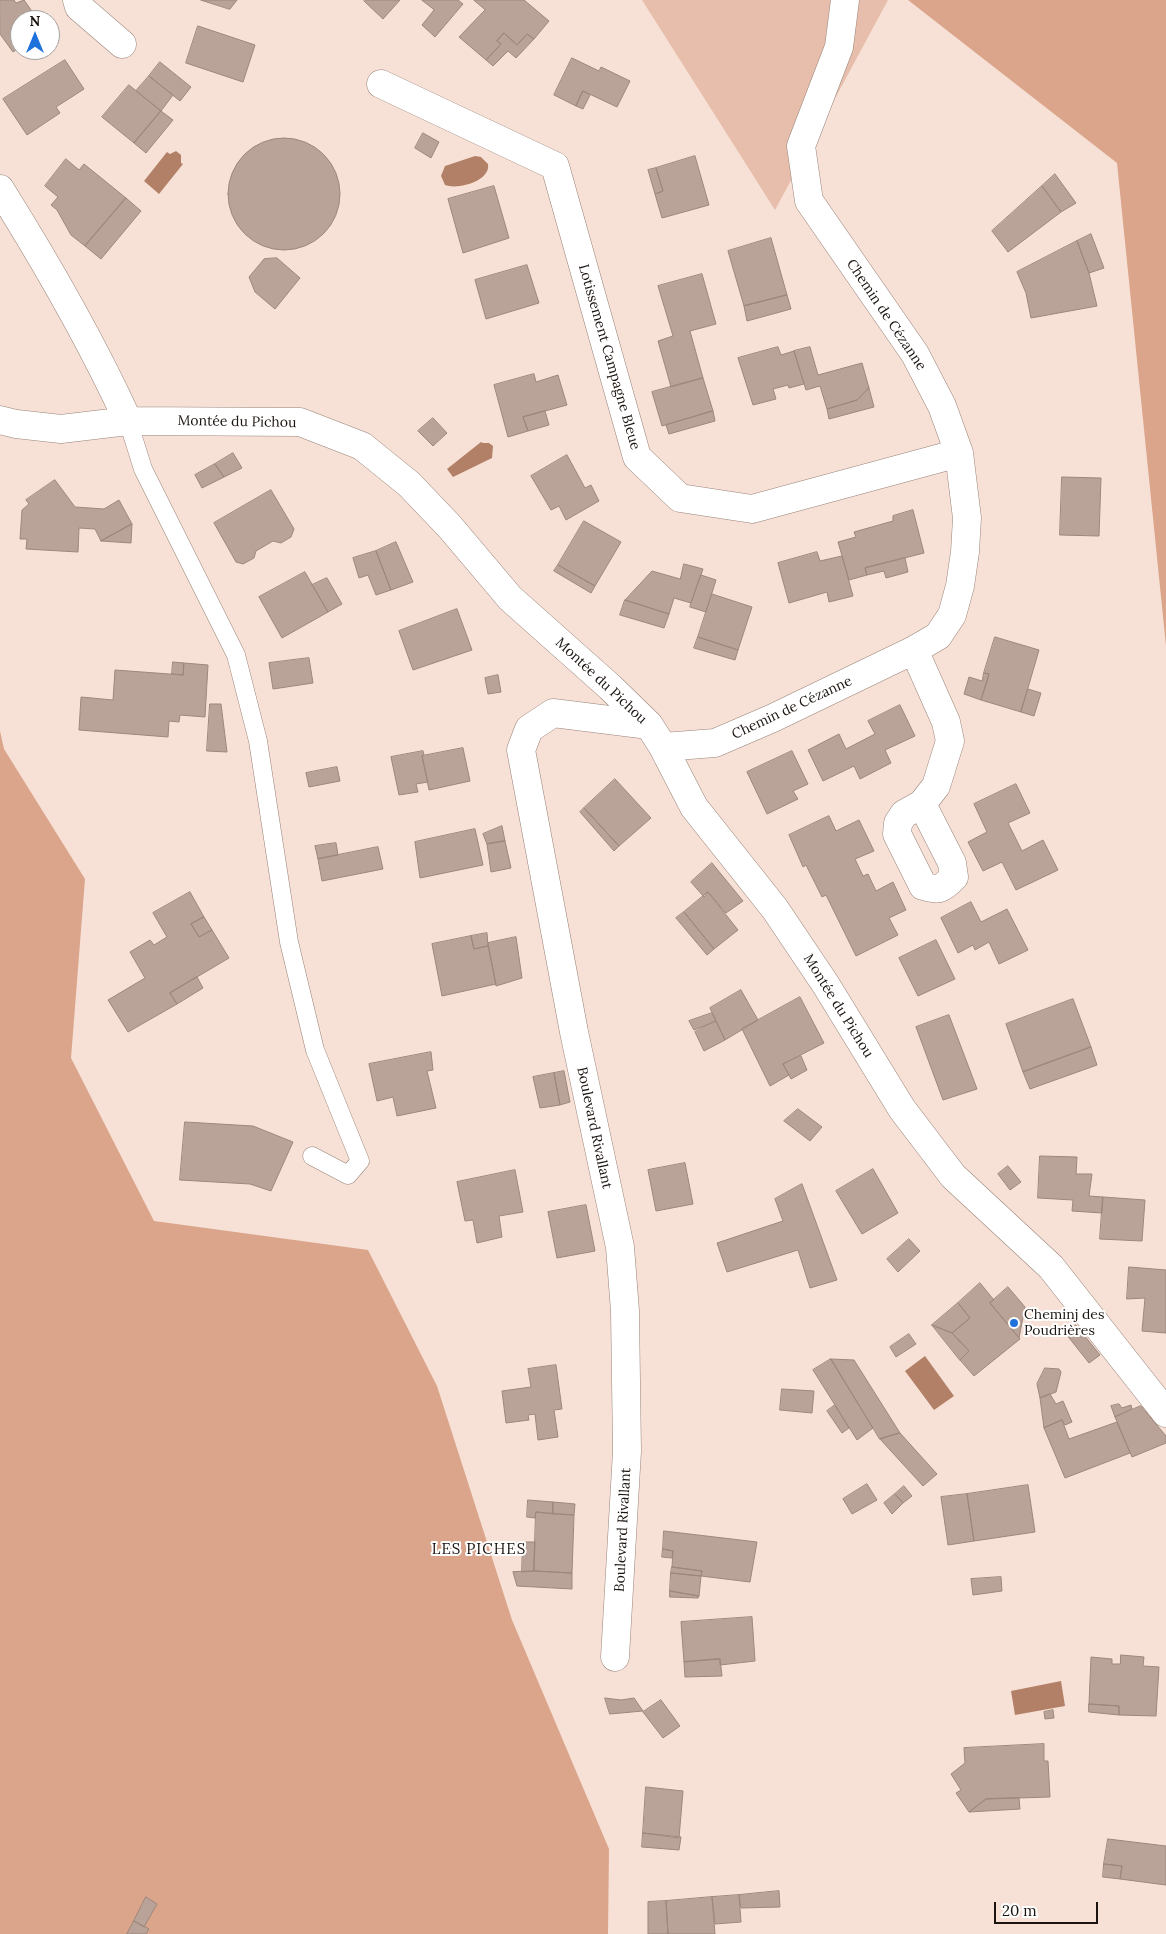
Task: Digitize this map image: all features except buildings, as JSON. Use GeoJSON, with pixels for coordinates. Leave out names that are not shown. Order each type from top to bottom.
{"type":"FeatureCollection","features":[{"type":"Feature","properties":{"kind":"street"},"geometry":{"type":"LineString","coordinates":[[77,0],[79,7],[122,44]]}},
{"type":"Feature","properties":{"kind":"street","name":"Chemin de Cézanne"},"geometry":{"type":"LineString","coordinates":[[656,736],[715,742],[773,718],[914,650],[938,636],[952,615],[960,586],[967,518],[959,453],[942,406],[915,354],[808,201],[801,146],[839,47],[845,0]]}},
{"type":"Feature","properties":{"kind":"street","name":"Lotissement Campagne Bleue"},"geometry":{"type":"LineString","coordinates":[[381,84],[555,166],[637,457],[680,498],[752,509],[959,453]]}},
{"type":"Feature","properties":{"kind":"street"},"geometry":{"type":"LineString","coordinates":[[0,189],[45,261],[109,380],[128,421]]}},
{"type":"Feature","properties":{"kind":"street","name":"Montée du Pichou"},"geometry":{"type":"LineString","coordinates":[[0,420],[16,424],[61,428],[128,421],[300,422],[362,446],[409,484],[450,527],[510,598],[610,687],[656,736],[694,807],[775,909],[826,985],[902,1109],[953,1176],[1051,1267],[1166,1413]]}},
{"type":"Feature","properties":{"kind":"street"},"geometry":{"type":"LineString","coordinates":[[914,650],[946,722],[950,741],[936,786],[922,804]]}},
{"type":"Feature","properties":{"kind":"street","name":"Boulevard Rivallant"},"geometry":{"type":"LineString","coordinates":[[615,1657],[627,1451],[626,1311],[620,1247],[574,1032],[521,750],[529,729],[553,713],[656,736]]}},
{"type":"Feature","properties":{"kind":"lane"},"geometry":{"type":"LineString","coordinates":[[128,421],[143,469],[236,655],[258,741],[289,942],[315,1050],[360,1161],[348,1175],[312,1156]]}},
{"type":"Feature","properties":{"kind":"shaded area"},"geometry":{"type":"Polygon","coordinates":[[[642,0],[888,0],[775,210],[642,0]]]}},
{"type":"Feature","properties":{"kind":"shaded area"},"geometry":{"type":"Polygon","coordinates":[[[908,0],[1166,0],[1166,646],[1117,163],[908,0]]]}},
{"type":"Feature","properties":{"kind":"shaded area"},"geometry":{"type":"Polygon","coordinates":[[[176,151],[181,155],[181,163],[183,164],[159,194],[144,181],[167,152],[170,154],[176,151]]]}},
{"type":"Feature","properties":{"kind":"shaded area"},"geometry":{"type":"Polygon","coordinates":[[[475,156],[481,157],[488,164],[488,170],[484,175],[465,185],[445,185],[441,176],[445,166],[475,156]]]}},
{"type":"Feature","properties":{"kind":"shaded area"},"geometry":{"type":"Polygon","coordinates":[[[481,442],[489,443],[493,446],[492,458],[453,477],[447,469],[481,442]]]}},
{"type":"Feature","properties":{"kind":"shaded area"},"geometry":{"type":"Polygon","coordinates":[[[0,731],[4,749],[85,879],[71,1058],[154,1221],[368,1250],[437,1386],[512,1620],[609,1849],[608,1934],[0,1934],[0,731]]]}},
{"type":"Feature","properties":{"kind":"shaded area"},"geometry":{"type":"Polygon","coordinates":[[[925,1356],[954,1396],[934,1410],[905,1371],[925,1356]]]}},
{"type":"Feature","properties":{"kind":"shaded area"},"geometry":{"type":"Polygon","coordinates":[[[1061,1681],[1065,1706],[1015,1715],[1011,1691],[1061,1681]]]}},
{"type":"Feature","properties":{"kind":"place","name":"Cheminj des Poudrières"},"geometry":{"type":"Point","coordinates":[1014,1323]}},
{"type":"Feature","properties":{"kind":"district","name":"LES PICHES"},"geometry":{"type":"Point","coordinates":[479,1550]}}]}
